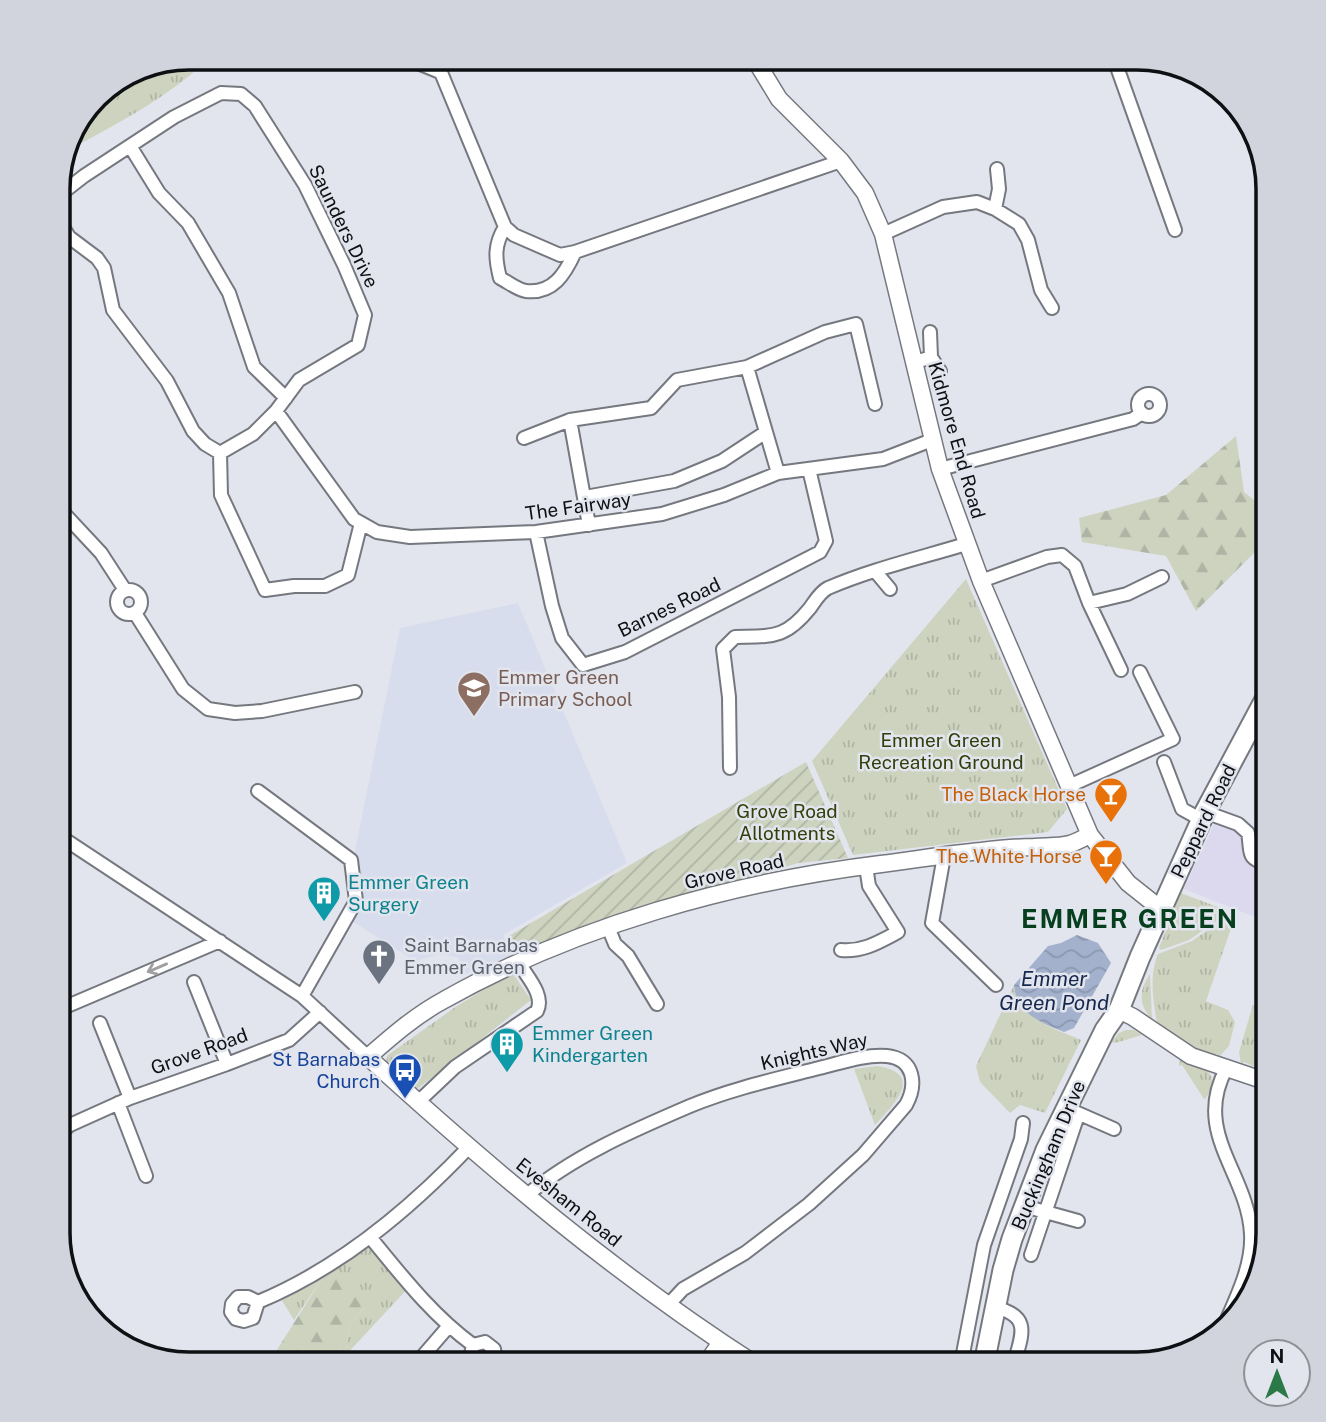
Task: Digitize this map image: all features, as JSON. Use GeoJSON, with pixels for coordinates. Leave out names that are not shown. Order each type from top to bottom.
{"type":"FeatureCollection","features":[{"type":"Feature","properties":{"kind":"main road","name":"Peppard Road"},"geometry":{"type":"LineString","coordinates":[[1119,1010],[1203,816],[1256,717]]}},
{"type":"Feature","properties":{"kind":"main road","name":"Buckingham Drive"},"geometry":{"type":"LineString","coordinates":[[986,1352],[994,1307],[1024,1206],[1072,1111],[1105,1030],[1119,1010]]}},
{"type":"Feature","properties":{"kind":"street"},"geometry":{"type":"LineString","coordinates":[[435,70],[440,72],[505,227],[514,234],[560,255],[841,161]]}},
{"type":"Feature","properties":{"kind":"street","name":"Kidmore End Road"},"geometry":{"type":"LineString","coordinates":[[761,70],[779,99],[841,161],[865,193],[883,234],[940,470],[981,581],[1090,835],[1128,884],[1162,910]]}},
{"type":"Feature","properties":{"kind":"street"},"geometry":{"type":"LineString","coordinates":[[1117,70],[1175,230]]}},
{"type":"Feature","properties":{"kind":"street","name":"Saunders Drive"},"geometry":{"type":"LineString","coordinates":[[70,187],[195,104],[221,93],[241,94],[255,106],[305,185],[365,314],[358,345],[299,380],[253,434],[220,453]]}},
{"type":"Feature","properties":{"kind":"street"},"geometry":{"type":"LineString","coordinates":[[131,146],[159,193],[188,223],[229,293],[254,367],[286,398]]}},
{"type":"Feature","properties":{"kind":"street"},"geometry":{"type":"LineString","coordinates":[[995,209],[999,189],[997,169]]}},
{"type":"Feature","properties":{"kind":"street"},"geometry":{"type":"LineString","coordinates":[[883,234],[943,207],[977,202],[995,209],[1018,224],[1028,240],[1041,290],[1052,308]]}},
{"type":"Feature","properties":{"kind":"street"},"geometry":{"type":"LineString","coordinates":[[505,227],[498,239],[495,257],[500,278],[524,291],[549,288],[565,274],[575,252]]}},
{"type":"Feature","properties":{"kind":"street"},"geometry":{"type":"LineString","coordinates":[[70,238],[97,258],[104,268],[113,310],[167,381],[193,431],[205,444],[220,453],[221,495],[265,590],[325,586],[348,575],[361,523]]}},
{"type":"Feature","properties":{"kind":"street"},"geometry":{"type":"LineString","coordinates":[[524,438],[570,420],[650,408],[677,380],[747,367],[825,332],[856,324],[875,404]]}},
{"type":"Feature","properties":{"kind":"street"},"geometry":{"type":"LineString","coordinates":[[930,332],[931,357],[940,371]]}},
{"type":"Feature","properties":{"kind":"street"},"geometry":{"type":"LineString","coordinates":[[913,363],[931,357]]}},
{"type":"Feature","properties":{"kind":"street"},"geometry":{"type":"LineString","coordinates":[[747,367],[778,473]]}},
{"type":"Feature","properties":{"kind":"street","name":"The Fairway"},"geometry":{"type":"LineString","coordinates":[[275,411],[354,519],[377,532],[410,537],[536,532],[662,513],[724,495],[778,473],[883,458],[932,440]]}},
{"type":"Feature","properties":{"kind":"street"},"geometry":{"type":"LineString","coordinates":[[940,470],[1133,419],[1142,413]]}},
{"type":"Feature","properties":{"kind":"street"},"geometry":{"type":"LineString","coordinates":[[570,420],[589,525]]}},
{"type":"Feature","properties":{"kind":"street"},"geometry":{"type":"LineString","coordinates":[[585,497],[674,481],[722,461],[766,432]]}},
{"type":"Feature","properties":{"kind":"street","name":"Barnes Road"},"geometry":{"type":"LineString","coordinates":[[536,532],[562,638],[583,665],[625,652],[820,552],[826,541],[809,469]]}},
{"type":"Feature","properties":{"kind":"street"},"geometry":{"type":"LineString","coordinates":[[70,520],[101,553],[125,590]]}},
{"type":"Feature","properties":{"kind":"street"},"geometry":{"type":"LineString","coordinates":[[730,768],[729,697],[723,649],[735,637],[763,636],[788,629],[796,625],[824,590],[875,571],[966,544]]}},
{"type":"Feature","properties":{"kind":"street"},"geometry":{"type":"LineString","coordinates":[[981,581],[1047,557],[1062,555],[1075,566],[1089,603],[1121,670]]}},
{"type":"Feature","properties":{"kind":"street"},"geometry":{"type":"LineString","coordinates":[[875,571],[890,589]]}},
{"type":"Feature","properties":{"kind":"street"},"geometry":{"type":"LineString","coordinates":[[1089,603],[1128,594],[1162,577]]}},
{"type":"Feature","properties":{"kind":"street"},"geometry":{"type":"LineString","coordinates":[[125,590],[133,590],[139,595],[142,603],[135,613],[127,614],[118,607],[118,595],[125,590]]}},
{"type":"Feature","properties":{"kind":"street"},"geometry":{"type":"LineString","coordinates":[[135,613],[183,689],[208,709],[235,713],[262,711],[355,692]]}},
{"type":"Feature","properties":{"kind":"street"},"geometry":{"type":"LineString","coordinates":[[1069,786],[1173,740],[1140,671]]}},
{"type":"Feature","properties":{"kind":"street"},"geometry":{"type":"LineString","coordinates":[[1164,762],[1182,809],[1238,824],[1248,833],[1248,853],[1256,861]]}},
{"type":"Feature","properties":{"kind":"street"},"geometry":{"type":"LineString","coordinates":[[258,791],[351,860],[356,901],[302,996]]}},
{"type":"Feature","properties":{"kind":"street","name":"Grove Road"},"geometry":{"type":"LineString","coordinates":[[368,1057],[400,1029],[443,1000],[519,963],[608,927],[676,906],[760,885],[866,866],[979,851],[1057,846],[1071,844],[1090,835]]}},
{"type":"Feature","properties":{"kind":"street"},"geometry":{"type":"LineString","coordinates":[[70,843],[302,996],[368,1057]]}},
{"type":"Feature","properties":{"kind":"street"},"geometry":{"type":"LineString","coordinates":[[944,856],[932,923],[996,985]]}},
{"type":"Feature","properties":{"kind":"street"},"geometry":{"type":"LineString","coordinates":[[841,950],[867,948],[898,932],[869,886],[866,866]]}},
{"type":"Feature","properties":{"kind":"street"},"geometry":{"type":"LineString","coordinates":[[608,927],[615,944],[628,956],[657,1004]]}},
{"type":"Feature","properties":{"kind":"street"},"geometry":{"type":"LineString","coordinates":[[70,1005],[220,941]]}},
{"type":"Feature","properties":{"kind":"street"},"geometry":{"type":"LineString","coordinates":[[418,1102],[455,1067],[537,1011],[540,1006],[538,995],[519,963]]}},
{"type":"Feature","properties":{"kind":"street"},"geometry":{"type":"LineString","coordinates":[[194,982],[228,1064]]}},
{"type":"Feature","properties":{"kind":"street"},"geometry":{"type":"LineString","coordinates":[[1119,1010],[1191,1056],[1256,1078]]}},
{"type":"Feature","properties":{"kind":"street","name":"Grove Road"},"geometry":{"type":"LineString","coordinates":[[70,1125],[124,1101],[289,1040],[320,1012]]}},
{"type":"Feature","properties":{"kind":"street"},"geometry":{"type":"LineString","coordinates":[[100,1023],[146,1175]]}},
{"type":"Feature","properties":{"kind":"street","name":"Knights Way"},"geometry":{"type":"LineString","coordinates":[[526,1196],[548,1178],[598,1149],[692,1106],[764,1082],[848,1061],[890,1056],[900,1060],[914,1078],[911,1096],[863,1155],[810,1204],[745,1253],[683,1289],[668,1304]]}},
{"type":"Feature","properties":{"kind":"street","name":"Evesham Road"},"geometry":{"type":"LineString","coordinates":[[368,1057],[573,1235],[736,1352]]}},
{"type":"Feature","properties":{"kind":"street"},"geometry":{"type":"LineString","coordinates":[[1226,1069],[1214,1105],[1215,1124],[1244,1203],[1251,1232],[1251,1249],[1234,1302]]}},
{"type":"Feature","properties":{"kind":"street"},"geometry":{"type":"LineString","coordinates":[[1031,1255],[1072,1111],[1114,1129]]}},
{"type":"Feature","properties":{"kind":"street","name":"Buckingham Drive"},"geometry":{"type":"LineString","coordinates":[[963,1352],[984,1245],[1021,1139],[1023,1123]]}},
{"type":"Feature","properties":{"kind":"street"},"geometry":{"type":"LineString","coordinates":[[258,1302],[278,1294],[370,1237],[428,1190],[469,1147]]}},
{"type":"Feature","properties":{"kind":"street"},"geometry":{"type":"LineString","coordinates":[[1024,1206],[1078,1221]]}},
{"type":"Feature","properties":{"kind":"street"},"geometry":{"type":"LineString","coordinates":[[370,1237],[412,1290],[448,1327],[473,1345],[485,1342],[494,1352]]}},
{"type":"Feature","properties":{"kind":"street"},"geometry":{"type":"LineString","coordinates":[[994,1307],[1007,1310],[1018,1317],[1022,1328],[1017,1352]]}},
{"type":"Feature","properties":{"kind":"street"},"geometry":{"type":"LineString","coordinates":[[426,1352],[448,1327]]}},
{"type":"Feature","properties":{"kind":"street"},"geometry":{"type":"LineString","coordinates":[[714,1352],[721,1342]]}},
{"type":"Feature","properties":{"kind":"street"},"geometry":{"type":"LineString","coordinates":[[471,1352],[473,1345]]}},
{"type":"Feature","properties":{"kind":"shaded area","name":"Emmer Green Primary School"},"geometry":{"type":"Polygon","coordinates":[[[518,603],[627,863],[503,935],[513,954],[466,974],[457,957],[440,954],[415,961],[352,921],[360,898],[359,873],[353,861],[400,628],[518,603]]]}},
{"type":"Feature","properties":{"kind":"shaded area"},"geometry":{"type":"Polygon","coordinates":[[[1215,822],[1244,834],[1244,853],[1256,864],[1256,917],[1184,889],[1215,822]]]}},
{"type":"Feature","properties":{"kind":"green space"},"geometry":{"type":"Polygon","coordinates":[[[196,70],[160,98],[79,144],[90,123],[105,105],[123,90],[143,79],[165,72],[196,70]]]}},
{"type":"Feature","properties":{"kind":"green space"},"geometry":{"type":"Polygon","coordinates":[[[1236,436],[1244,492],[1256,502],[1256,551],[1196,611],[1166,556],[1082,542],[1079,518],[1166,495],[1236,436]]]}},
{"type":"Feature","properties":{"kind":"green space","name":"Emmer Green Recreation Ground"},"geometry":{"type":"Polygon","coordinates":[[[966,579],[1067,809],[1048,832],[853,855],[812,761],[966,579]]]}},
{"type":"Feature","properties":{"kind":"green space","name":"Grove Road Allotments"},"geometry":{"type":"Polygon","coordinates":[[[806,762],[848,858],[798,863],[516,952],[507,937],[806,762]]]}},
{"type":"Feature","properties":{"kind":"green space"},"geometry":{"type":"Polygon","coordinates":[[[1178,892],[1223,909],[1224,916],[1189,940],[1161,950],[1159,948],[1176,905],[1178,892]]]}},
{"type":"Feature","properties":{"kind":"green space"},"geometry":{"type":"Polygon","coordinates":[[[1229,915],[1235,917],[1206,1001],[1228,1010],[1235,1022],[1229,1046],[1219,1057],[1218,1054],[1194,1048],[1157,1023],[1153,979],[1158,954],[1192,941],[1229,915]]]}},
{"type":"Feature","properties":{"kind":"green space"},"geometry":{"type":"Polygon","coordinates":[[[512,972],[531,1000],[416,1090],[385,1064],[388,1055],[454,1008],[512,972]]]}},
{"type":"Feature","properties":{"kind":"green space"},"geometry":{"type":"Polygon","coordinates":[[[1150,974],[1152,1019],[1142,1003],[1142,992],[1150,974]]]}},
{"type":"Feature","properties":{"kind":"green space"},"geometry":{"type":"Polygon","coordinates":[[[1014,985],[1017,997],[1029,1014],[1038,1021],[1081,1040],[1045,1113],[1020,1105],[1010,1113],[980,1082],[976,1066],[1014,985]]]}},
{"type":"Feature","properties":{"kind":"green space"},"geometry":{"type":"Polygon","coordinates":[[[1253,1005],[1256,1006],[1256,1067],[1244,1062],[1241,1064],[1239,1052],[1253,1005]]]}},
{"type":"Feature","properties":{"kind":"green space"},"geometry":{"type":"Polygon","coordinates":[[[1134,1030],[1142,1035],[1111,1042],[1119,1033],[1134,1030]]]}},
{"type":"Feature","properties":{"kind":"green space"},"geometry":{"type":"Polygon","coordinates":[[[1182,1059],[1203,1068],[1211,1076],[1211,1089],[1206,1098],[1204,1099],[1182,1065],[1179,1066],[1182,1059]]]}},
{"type":"Feature","properties":{"kind":"green space"},"geometry":{"type":"Polygon","coordinates":[[[877,1066],[892,1070],[900,1076],[903,1083],[897,1099],[875,1125],[854,1069],[877,1066]]]}},
{"type":"Feature","properties":{"kind":"green space"},"geometry":{"type":"Polygon","coordinates":[[[370,1237],[410,1286],[349,1352],[346,1352],[350,1325],[364,1308],[323,1277],[294,1320],[278,1294],[370,1237]]]}},
{"type":"Feature","properties":{"kind":"green space"},"geometry":{"type":"Polygon","coordinates":[[[340,1276],[361,1287],[364,1308],[350,1325],[346,1352],[276,1352],[323,1277],[340,1276]]]}},
{"type":"Feature","properties":{"kind":"water","name":"Emmer Green Pond"},"geometry":{"type":"Polygon","coordinates":[[[1077,935],[1098,943],[1111,963],[1074,1028],[1064,1032],[1031,1016],[1019,1003],[1014,985],[1048,946],[1077,935]]]}},
{"type":"Feature","properties":{"kind":"place","name":"Emmer Green Primary School"},"geometry":{"type":"Point","coordinates":[474,718]}},
{"type":"Feature","properties":{"kind":"place","name":"The Black Horse"},"geometry":{"type":"Point","coordinates":[1111,824]}},
{"type":"Feature","properties":{"kind":"place","name":"The White Horse"},"geometry":{"type":"Point","coordinates":[1106,886]}},
{"type":"Feature","properties":{"kind":"place","name":"Emmer Green Surgery"},"geometry":{"type":"Point","coordinates":[324,923]}},
{"type":"Feature","properties":{"kind":"place","name":"Saint Barnabas Emmer Green"},"geometry":{"type":"Point","coordinates":[379,986]}},
{"type":"Feature","properties":{"kind":"place","name":"Emmer Green Kindergarten"},"geometry":{"type":"Point","coordinates":[507,1074]}},
{"type":"Feature","properties":{"kind":"place","name":"St Barnabas Church"},"geometry":{"type":"Point","coordinates":[405,1100]}},
{"type":"Feature","properties":{"kind":"district","name":"EMMER GREEN"},"geometry":{"type":"Point","coordinates":[1130,918]}}]}
